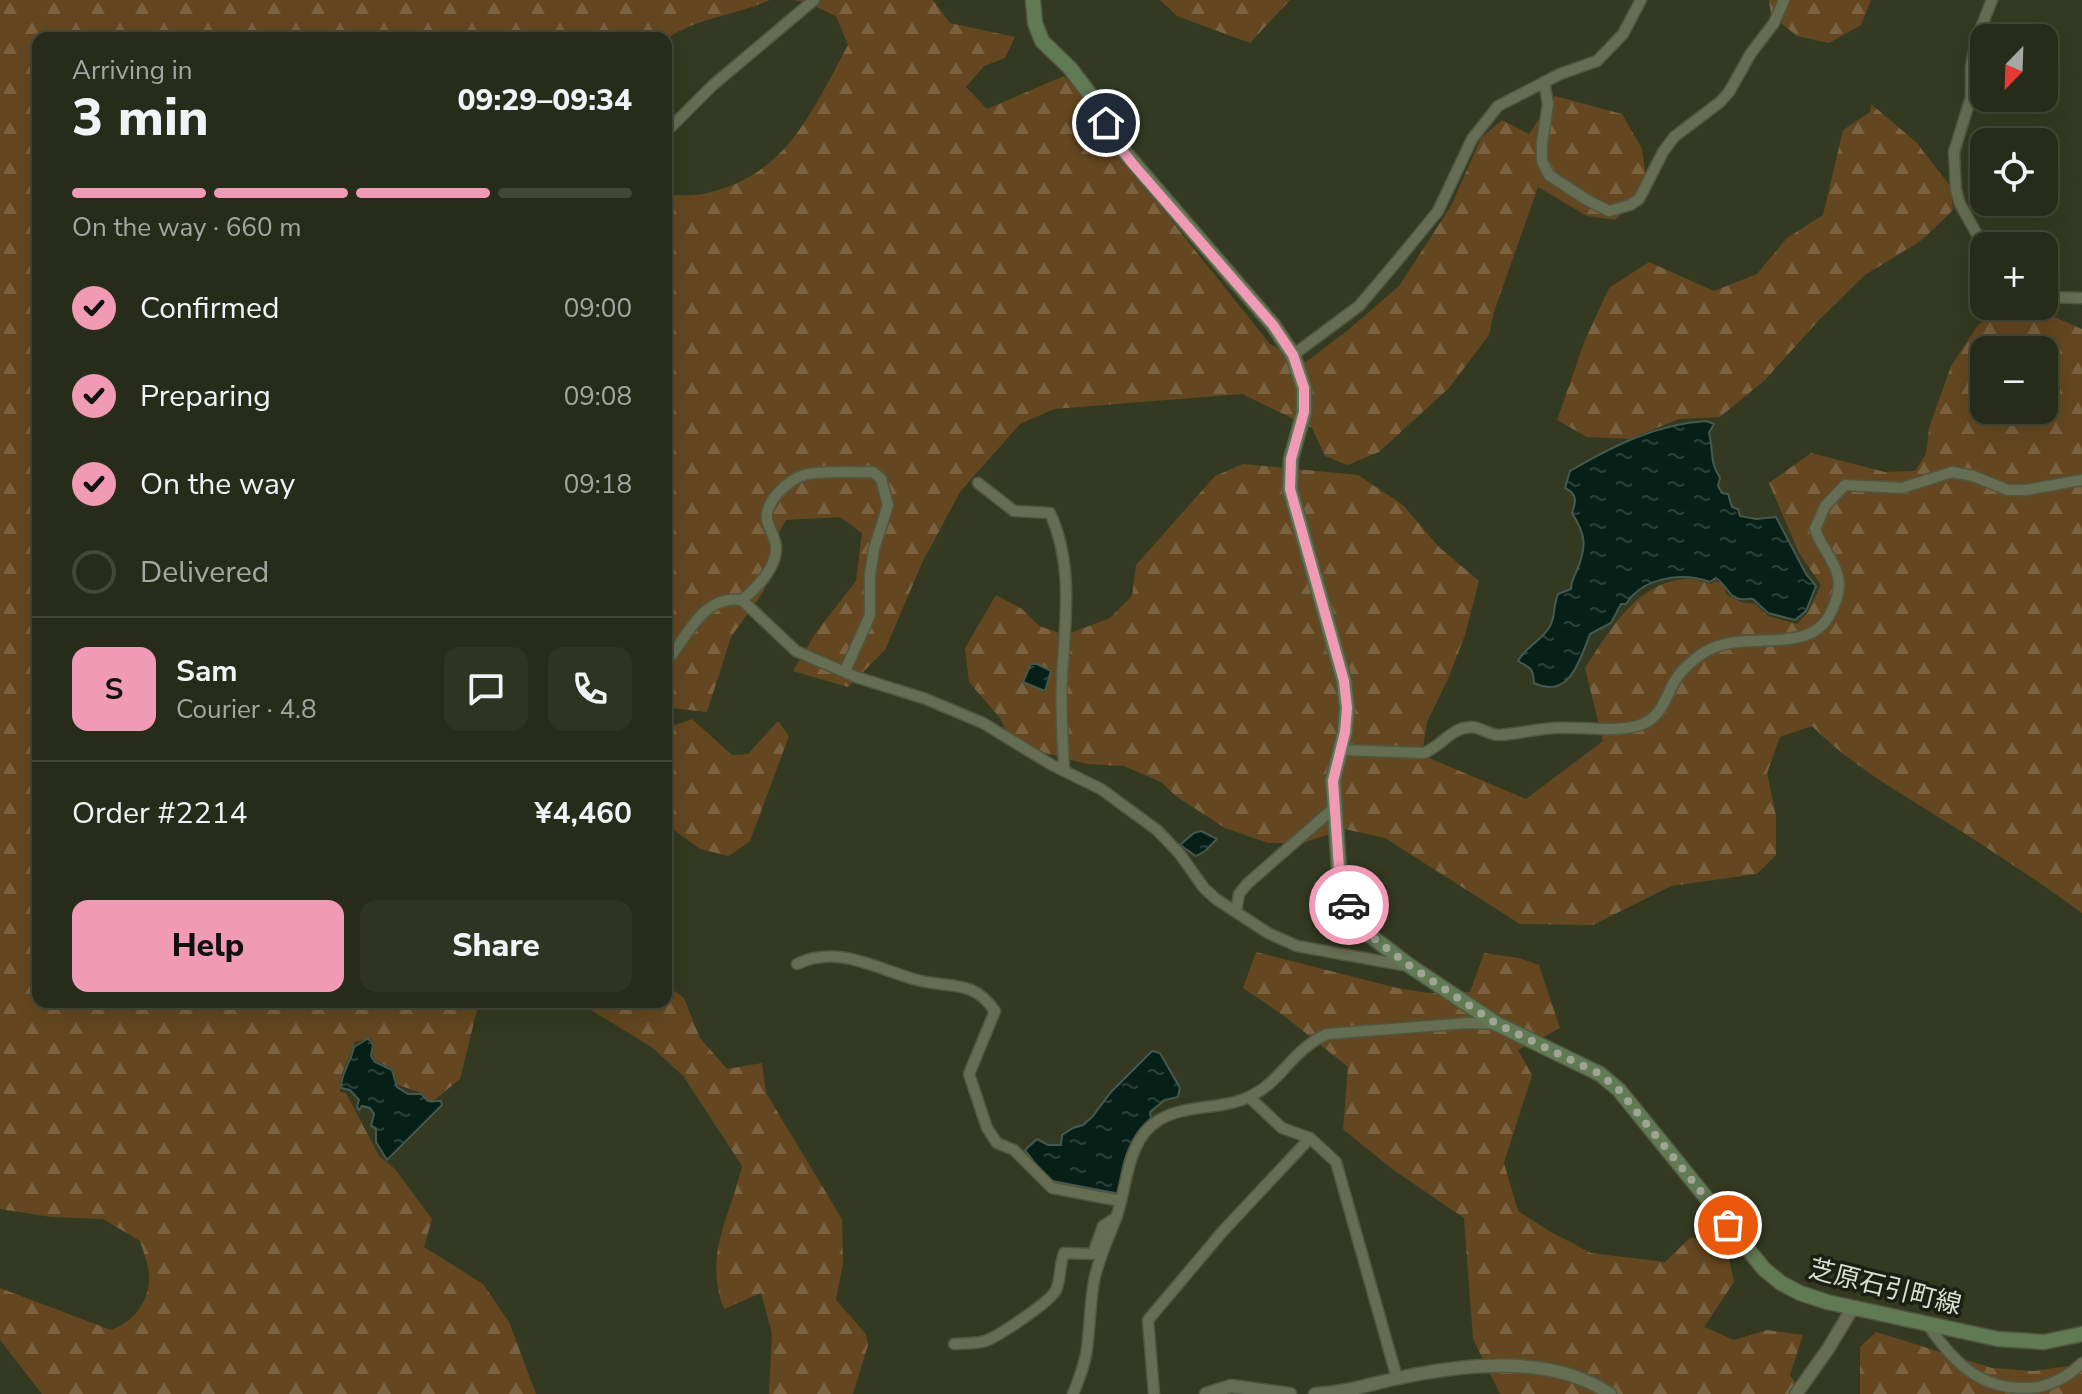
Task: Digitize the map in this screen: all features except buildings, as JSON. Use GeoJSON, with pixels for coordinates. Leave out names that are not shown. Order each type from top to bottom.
{"type":"FeatureCollection","features":[{"type":"Feature","properties":{"kind":"main road","name":"芝原石引町線"},"geometry":{"type":"LineString","coordinates":[[1033,0],[1035,23],[1042,41],[1070,68],[1098,105],[1115,141],[1273,325],[1293,355],[1304,388],[1304,412],[1291,459],[1290,489],[1344,681],[1347,708],[1333,781],[1339,869],[1349,906],[1372,937],[1497,1024],[1600,1074],[1619,1090],[1764,1269],[1781,1283],[1800,1293],[1852,1309],[1998,1339],[2044,1342],[2082,1334]]}},
{"type":"Feature","properties":{"kind":"street"},"geometry":{"type":"LineString","coordinates":[[672,126],[713,85],[814,0]]}},
{"type":"Feature","properties":{"kind":"street"},"geometry":{"type":"LineString","coordinates":[[1293,355],[1359,306],[1398,260],[1438,211],[1472,139],[1498,106],[1544,82],[1597,61],[1623,34],[1641,0]]}},
{"type":"Feature","properties":{"kind":"street"},"geometry":{"type":"LineString","coordinates":[[1544,82],[1548,104],[1542,161],[1549,175],[1609,211],[1630,205],[1646,190],[1663,152],[1674,137],[1729,92],[1751,53],[1774,23],[1784,0]]}},
{"type":"Feature","properties":{"kind":"street"},"geometry":{"type":"LineString","coordinates":[[1976,232],[1956,190],[1954,152],[1971,97],[1971,67],[1976,40],[1992,0]]}},
{"type":"Feature","properties":{"kind":"street"},"geometry":{"type":"LineString","coordinates":[[2058,297],[2082,298]]}},
{"type":"Feature","properties":{"kind":"street"},"geometry":{"type":"LineString","coordinates":[[742,600],[770,569],[777,552],[766,518],[770,504],[785,485],[805,475],[873,472],[881,479],[888,505],[874,549],[870,575],[870,615],[845,671]]}},
{"type":"Feature","properties":{"kind":"street"},"geometry":{"type":"LineString","coordinates":[[1341,750],[1424,753],[1434,749],[1447,735],[1474,726],[1495,735],[1551,728],[1629,728],[1645,723],[1662,709],[1676,679],[1684,670],[1713,647],[1797,638],[1813,633],[1823,625],[1837,598],[1838,575],[1815,529],[1825,506],[1845,485],[1902,488],[1952,472],[1973,476],[2008,490],[2026,490],[2082,480]]}},
{"type":"Feature","properties":{"kind":"street"},"geometry":{"type":"LineString","coordinates":[[978,483],[1014,511],[1050,513],[1062,545],[1067,606],[1061,679],[1064,771]]}},
{"type":"Feature","properties":{"kind":"street"},"geometry":{"type":"LineString","coordinates":[[672,654],[698,618],[719,601],[742,600],[796,651],[983,723],[1109,795],[1157,830],[1179,853],[1204,888],[1268,933],[1297,946],[1410,966]]}},
{"type":"Feature","properties":{"kind":"street"},"geometry":{"type":"LineString","coordinates":[[1236,912],[1239,894],[1247,884],[1334,808]]}},
{"type":"Feature","properties":{"kind":"street"},"geometry":{"type":"LineString","coordinates":[[797,964],[834,956],[852,958],[918,980],[960,984],[981,993],[995,1011],[969,1074],[987,1128],[997,1143],[1014,1150],[1052,1188],[1121,1201]]}},
{"type":"Feature","properties":{"kind":"street"},"geometry":{"type":"LineString","coordinates":[[1073,1394],[1087,1349],[1095,1277],[1116,1218],[1128,1167],[1140,1140],[1158,1121],[1174,1113],[1230,1104],[1249,1097],[1270,1084],[1312,1041],[1327,1034],[1468,1023],[1497,1024]]}},
{"type":"Feature","properties":{"kind":"street"},"geometry":{"type":"LineString","coordinates":[[1249,1097],[1282,1128],[1310,1138],[1336,1162],[1397,1378]]}},
{"type":"Feature","properties":{"kind":"street"},"geometry":{"type":"LineString","coordinates":[[1154,1394],[1148,1320],[1223,1231],[1310,1138]]}},
{"type":"Feature","properties":{"kind":"street"},"geometry":{"type":"LineString","coordinates":[[954,1344],[986,1341],[1034,1311],[1059,1286],[1058,1267],[1064,1253],[1093,1254],[1103,1226],[1116,1218]]}},
{"type":"Feature","properties":{"kind":"street"},"geometry":{"type":"LineString","coordinates":[[1796,1394],[1852,1309]]}},
{"type":"Feature","properties":{"kind":"street"},"geometry":{"type":"LineString","coordinates":[[1928,1325],[1941,1344],[1977,1379],[1996,1389],[2011,1391],[2050,1384],[2064,1378],[2082,1363]]}},
{"type":"Feature","properties":{"kind":"street"},"geometry":{"type":"LineString","coordinates":[[1315,1394],[1339,1393],[1397,1378],[1512,1365],[1558,1371],[1610,1394]]}},
{"type":"Feature","properties":{"kind":"street"},"geometry":{"type":"LineString","coordinates":[[1206,1394],[1231,1386],[1290,1394]]}},
{"type":"Feature","properties":{"kind":"green space"},"geometry":{"type":"Polygon","coordinates":[[[0,0],[770,0],[703,21],[672,36],[672,32],[32,32],[32,1008],[478,1008],[460,1079],[433,1101],[427,1100],[422,1093],[398,1085],[393,1069],[375,1060],[371,1038],[355,1042],[343,1072],[340,1092],[346,1093],[379,1156],[395,1169],[432,1219],[424,1247],[483,1284],[509,1322],[536,1394],[42,1394],[0,1340],[0,1288],[111,1330],[127,1321],[140,1308],[149,1283],[147,1261],[140,1241],[103,1219],[51,1217],[0,1209],[0,0]]]}},
{"type":"Feature","properties":{"kind":"green space"},"geometry":{"type":"Polygon","coordinates":[[[792,0],[933,0],[950,23],[1015,37],[1005,58],[984,66],[966,87],[987,109],[1064,76],[1115,127],[1163,210],[1270,344],[1306,362],[1399,286],[1451,206],[1481,138],[1502,120],[1529,134],[1555,96],[1622,114],[1642,149],[1647,187],[1615,220],[1587,216],[1538,187],[1494,312],[1489,335],[1449,388],[1379,452],[1347,465],[1325,456],[1312,428],[1242,394],[1054,409],[1020,424],[960,492],[922,563],[885,650],[848,687],[793,671],[817,631],[856,581],[862,533],[840,517],[786,520],[772,545],[764,591],[731,637],[707,712],[672,708],[672,195],[703,194],[732,186],[755,173],[776,157],[808,118],[848,45],[836,16],[805,2],[792,0]]]}},
{"type":"Feature","properties":{"kind":"green space"},"geometry":{"type":"Polygon","coordinates":[[[1160,0],[1290,0],[1250,43],[1177,16],[1160,0]]]}},
{"type":"Feature","properties":{"kind":"green space"},"geometry":{"type":"Polygon","coordinates":[[[1769,0],[1871,0],[1861,25],[1829,43],[1797,36],[1771,15],[1769,0]]]}},
{"type":"Feature","properties":{"kind":"green space"},"geometry":{"type":"Polygon","coordinates":[[[1871,104],[1916,142],[1951,187],[1953,210],[1922,240],[1865,275],[1765,380],[1720,417],[1679,419],[1630,439],[1587,437],[1557,420],[1585,340],[1609,288],[1649,262],[1714,291],[1757,274],[1787,238],[1823,215],[1843,130],[1870,112],[1871,104]]]}},
{"type":"Feature","properties":{"kind":"green space"},"geometry":{"type":"Polygon","coordinates":[[[2058,319],[2082,329],[2082,913],[2009,862],[1866,771],[1812,726],[1780,737],[1767,773],[1776,816],[1776,855],[1757,874],[1671,886],[1593,925],[1520,924],[1385,838],[1344,829],[1303,843],[1268,843],[1225,828],[1177,797],[1161,782],[1124,766],[1087,764],[1045,753],[1009,737],[1000,718],[969,682],[965,648],[996,595],[1022,609],[1039,626],[1065,635],[1110,618],[1132,596],[1136,565],[1215,476],[1243,464],[1358,475],[1403,505],[1439,547],[1479,581],[1465,635],[1427,722],[1422,755],[1526,799],[1603,741],[1585,668],[1626,611],[1653,589],[1686,579],[1711,584],[1715,581],[1724,584],[1726,594],[1741,602],[1755,604],[1768,616],[1797,624],[1808,612],[1821,585],[1799,553],[1769,483],[1811,453],[1885,472],[1915,471],[1926,454],[1929,428],[1951,366],[1970,337],[1970,424],[2058,424],[2058,336],[1971,336],[1986,320],[2058,319]]]}},
{"type":"Feature","properties":{"kind":"green space"},"geometry":{"type":"Polygon","coordinates":[[[692,719],[732,755],[748,754],[778,721],[789,736],[750,841],[729,856],[700,849],[672,828],[672,726],[692,719]]]}},
{"type":"Feature","properties":{"kind":"green space"},"geometry":{"type":"Polygon","coordinates":[[[1256,952],[1428,993],[1470,992],[1484,953],[1519,958],[1539,965],[1560,1028],[1518,1050],[1532,1075],[1504,1163],[1518,1211],[1591,1253],[1665,1262],[1691,1237],[1727,1250],[1734,1282],[1704,1327],[1734,1340],[1767,1330],[1803,1335],[1790,1375],[1803,1394],[1500,1394],[1473,1339],[1464,1218],[1392,1169],[1343,1129],[1348,1067],[1283,1015],[1243,988],[1256,952]]]}},
{"type":"Feature","properties":{"kind":"green space"},"geometry":{"type":"Polygon","coordinates":[[[672,989],[684,998],[700,1038],[727,1069],[762,1063],[766,1093],[842,1219],[843,1263],[836,1300],[866,1334],[868,1345],[853,1394],[769,1394],[772,1333],[761,1293],[724,1309],[718,1289],[717,1253],[742,1166],[684,1077],[653,1048],[588,1008],[672,1008],[672,989]]]}},
{"type":"Feature","properties":{"kind":"green space"},"geometry":{"type":"Polygon","coordinates":[[[1876,1332],[1992,1368],[2034,1371],[2082,1364],[2082,1394],[1860,1394],[1860,1347],[1876,1332]]]}},
{"type":"Feature","properties":{"kind":"water"},"geometry":{"type":"Polygon","coordinates":[[[1706,421],[1714,424],[1709,433],[1713,461],[1720,478],[1718,486],[1722,493],[1728,494],[1732,507],[1738,509],[1740,516],[1756,519],[1776,517],[1806,574],[1816,586],[1806,611],[1795,620],[1768,613],[1753,599],[1733,596],[1716,578],[1710,582],[1687,577],[1664,579],[1642,588],[1626,604],[1621,604],[1611,623],[1590,634],[1577,665],[1565,682],[1546,687],[1534,683],[1530,669],[1518,661],[1550,626],[1558,594],[1571,589],[1582,554],[1584,541],[1572,513],[1575,499],[1565,488],[1570,471],[1635,438],[1670,427],[1706,421]]]}},
{"type":"Feature","properties":{"kind":"water"},"geometry":{"type":"Polygon","coordinates":[[[1031,664],[1051,671],[1045,691],[1023,682],[1031,664]]]}},
{"type":"Feature","properties":{"kind":"water"},"geometry":{"type":"Polygon","coordinates":[[[1201,831],[1217,839],[1196,856],[1180,845],[1201,831]]]}},
{"type":"Feature","properties":{"kind":"water"},"geometry":{"type":"Polygon","coordinates":[[[367,1039],[373,1045],[371,1056],[375,1062],[392,1070],[397,1087],[408,1094],[421,1094],[428,1101],[441,1101],[442,1105],[387,1160],[376,1142],[376,1129],[371,1126],[374,1114],[370,1108],[362,1106],[359,1110],[359,1100],[350,1090],[341,1088],[354,1047],[367,1039]]]}},
{"type":"Feature","properties":{"kind":"water"},"geometry":{"type":"Polygon","coordinates":[[[1152,1051],[1160,1053],[1180,1088],[1178,1097],[1165,1100],[1150,1112],[1151,1118],[1137,1134],[1124,1163],[1120,1194],[1052,1181],[1044,1175],[1025,1150],[1037,1139],[1048,1145],[1061,1145],[1062,1135],[1092,1117],[1111,1092],[1152,1051]]]}},
{"type":"Feature","properties":{"kind":"way so far"},"geometry":{"type":"LineString","coordinates":[[1349,905],[1372,937],[1410,966],[1497,1024],[1600,1074],[1619,1090],[1728,1225]]}},
{"type":"Feature","properties":{"kind":"route"},"geometry":{"type":"LineString","coordinates":[[1106,123],[1132,163],[1273,325],[1293,355],[1304,388],[1304,412],[1291,459],[1290,489],[1344,681],[1347,708],[1345,732],[1333,781],[1339,869],[1349,905]]}}]}
